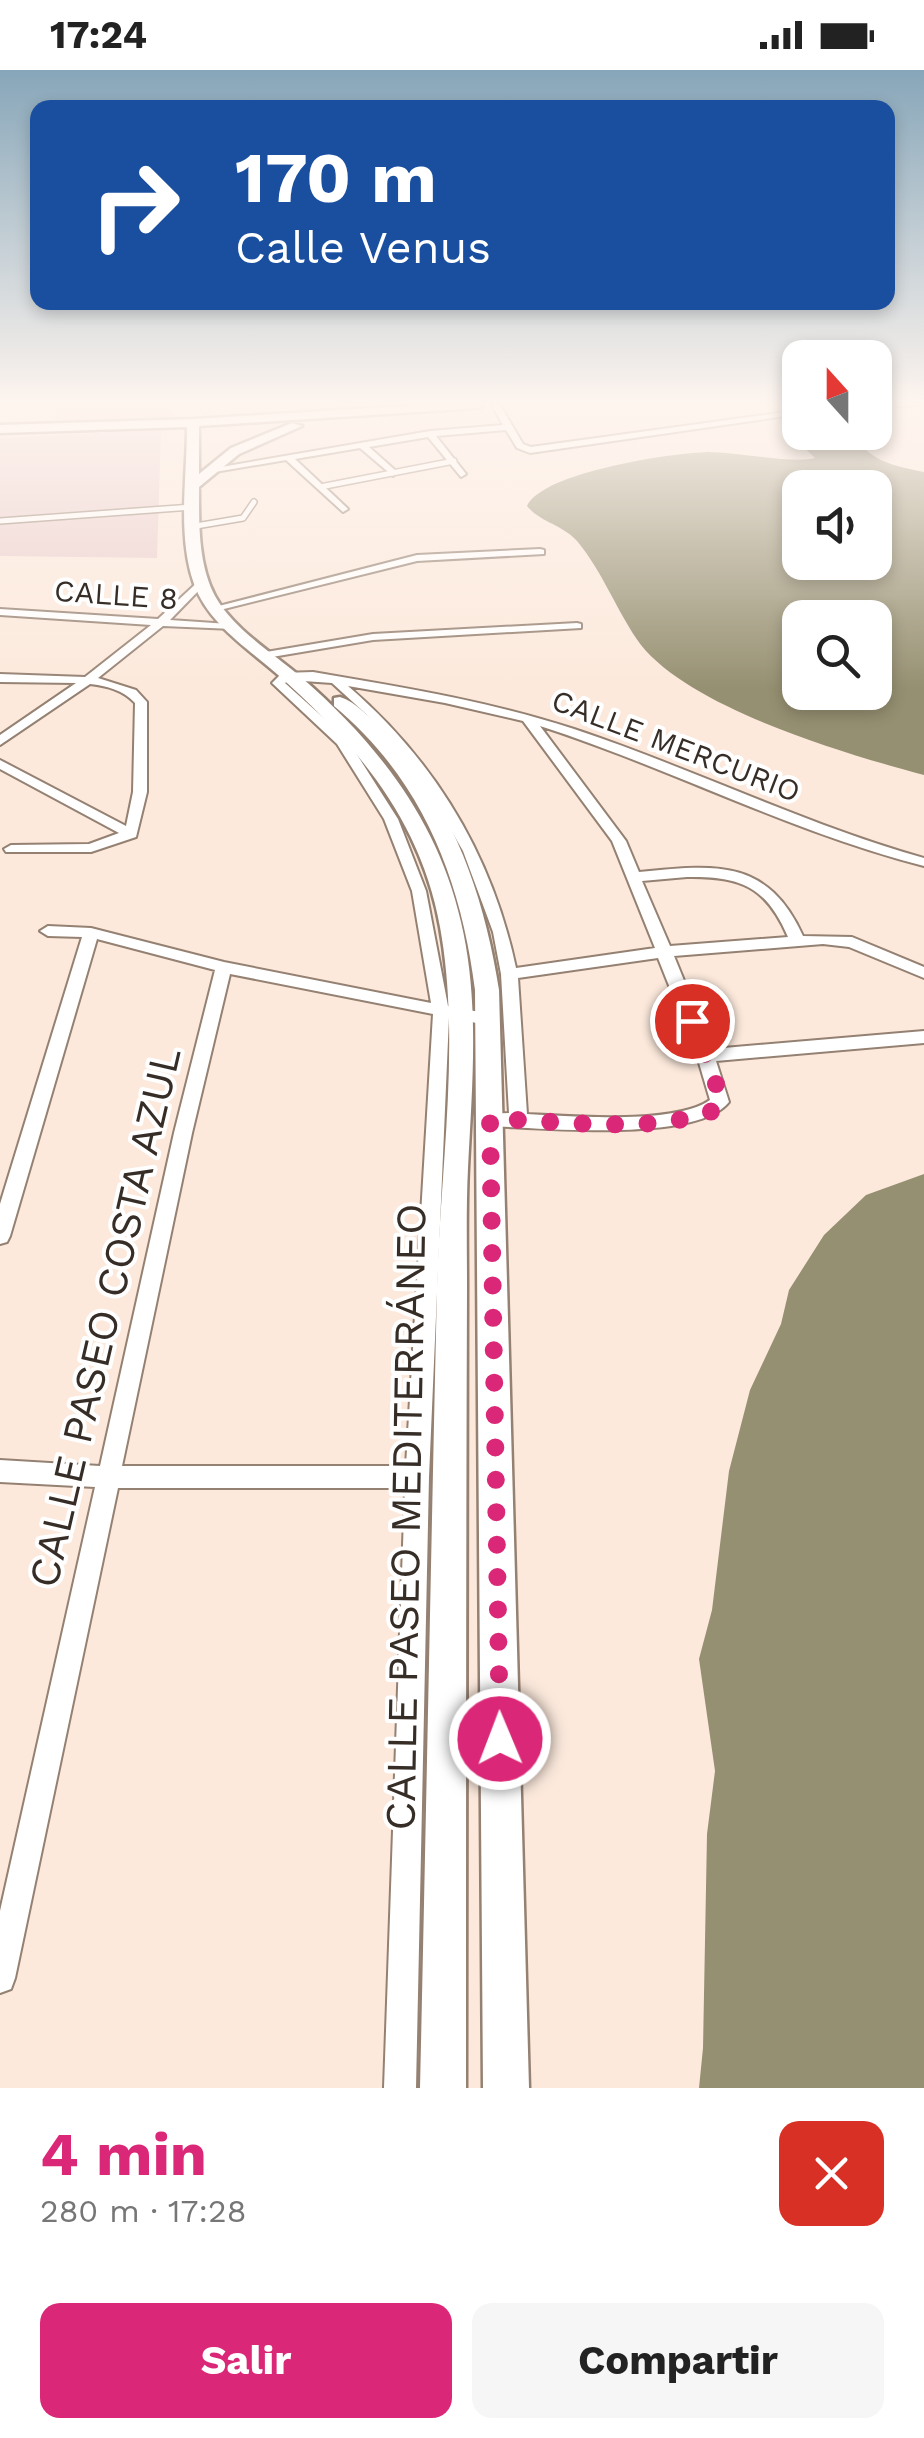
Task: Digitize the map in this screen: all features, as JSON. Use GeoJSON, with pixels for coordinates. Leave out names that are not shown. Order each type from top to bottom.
{"type":"FeatureCollection","features":[{"type":"Feature","properties":{"kind":"street"},"geometry":{"type":"LineString","coordinates":[[195,499],[199,573],[229,627],[360,717],[421,796],[464,883],[482,961],[504,1120],[614,1123],[676,1119],[715,1110],[720,1102],[719,1092],[636,877],[602,813],[528,719]]}},
{"type":"Feature","properties":{"kind":"street"},"geometry":{"type":"LineString","coordinates":[[333,499],[344,510]]}},
{"type":"Feature","properties":{"kind":"street"},"geometry":{"type":"LineString","coordinates":[[216,608],[417,558],[540,552]]}},
{"type":"Feature","properties":{"kind":"street"},"geometry":{"type":"LineString","coordinates":[[0,741],[164,623],[199,573]]}},
{"type":"Feature","properties":{"kind":"street","name":"CALLE 8"},"geometry":{"type":"LineString","coordinates":[[0,612],[229,627]]}},
{"type":"Feature","properties":{"kind":"street"},"geometry":{"type":"LineString","coordinates":[[282,667],[373,637],[578,626]]}},
{"type":"Feature","properties":{"kind":"street"},"geometry":{"type":"LineString","coordinates":[[282,667],[341,722],[400,796],[442,890],[482,961]]}},
{"type":"Feature","properties":{"kind":"street"},"geometry":{"type":"LineString","coordinates":[[282,667],[279,686],[342,742],[392,819],[464,1016],[433,1118],[417,1477],[400,2088]]}},
{"type":"Feature","properties":{"kind":"street","name":"CALLE MERCURIO"},"geometry":{"type":"LineString","coordinates":[[282,667],[528,719],[634,755],[798,823],[924,862]]}},
{"type":"Feature","properties":{"kind":"street"},"geometry":{"type":"LineString","coordinates":[[0,678],[124,686],[142,702],[140,792],[131,834]]}},
{"type":"Feature","properties":{"kind":"street"},"geometry":{"type":"LineString","coordinates":[[333,680],[396,736],[450,812],[493,912],[482,961]]}},
{"type":"Feature","properties":{"kind":"street"},"geometry":{"type":"LineString","coordinates":[[0,764],[131,834]]}},
{"type":"Feature","properties":{"kind":"street"},"geometry":{"type":"LineString","coordinates":[[11,849],[91,848],[131,834]]}},
{"type":"Feature","properties":{"kind":"street"},"geometry":{"type":"LineString","coordinates":[[636,877],[696,871],[738,875],[776,899],[796,940]]}},
{"type":"Feature","properties":{"kind":"street"},"geometry":{"type":"LineString","coordinates":[[48,932],[91,934],[224,968],[464,1016]]}},
{"type":"Feature","properties":{"kind":"street"},"geometry":{"type":"LineString","coordinates":[[1,1228],[91,934]]}},
{"type":"Feature","properties":{"kind":"street"},"geometry":{"type":"LineString","coordinates":[[482,961],[664,952],[796,940],[852,942],[924,973]]}},
{"type":"Feature","properties":{"kind":"street","name":"CALLE PASEO MEDITERRÁNEO"},"geometry":{"type":"LineString","coordinates":[[444,2088],[454,1173],[464,1016],[482,961]]}},
{"type":"Feature","properties":{"kind":"street","name":"CALLE PASEO COSTA AZUL"},"geometry":{"type":"LineString","coordinates":[[0,1978],[183,1132],[224,968]]}},
{"type":"Feature","properties":{"kind":"street","name":"CALLE PASEO MEDITERRÁNEO"},"geometry":{"type":"LineString","coordinates":[[464,1016],[504,1120],[506,2088]]}},
{"type":"Feature","properties":{"kind":"street"},"geometry":{"type":"LineString","coordinates":[[706,1056],[924,1037]]}},
{"type":"Feature","properties":{"kind":"street"},"geometry":{"type":"LineString","coordinates":[[0,1471],[108,1477],[417,1477]]}},
{"type":"Feature","properties":{"kind":"lane"},"geometry":{"type":"LineString","coordinates":[[196,526],[243,518],[254,502]]}},
{"type":"Feature","properties":{"kind":"lane"},"geometry":{"type":"LineString","coordinates":[[0,521],[195,507]]}},
{"type":"Feature","properties":{"kind":"shaded area"},"geometry":{"type":"Polygon","coordinates":[[[0,499],[159,499],[157,558],[0,556],[0,499]]]}},
{"type":"Feature","properties":{"kind":"shaded area"},"geometry":{"type":"Polygon","coordinates":[[[533,499],[782,499],[782,580],[892,580],[892,499],[924,499],[924,775],[814,742],[732,709],[696,689],[641,645],[577,541],[527,506],[533,499]]]}},
{"type":"Feature","properties":{"kind":"shaded area"},"geometry":{"type":"Polygon","coordinates":[[[924,1174],[924,2088],[699,2088],[707,1834],[715,1771],[699,1659],[712,1610],[729,1471],[750,1390],[781,1324],[789,1290],[824,1235],[866,1195],[924,1174]]]}},
{"type":"Feature","properties":{"kind":"route"},"geometry":{"type":"LineString","coordinates":[[500,1739],[490,1119],[614,1123],[676,1119],[715,1110],[720,1102],[719,1092],[692,1021]]}}]}
